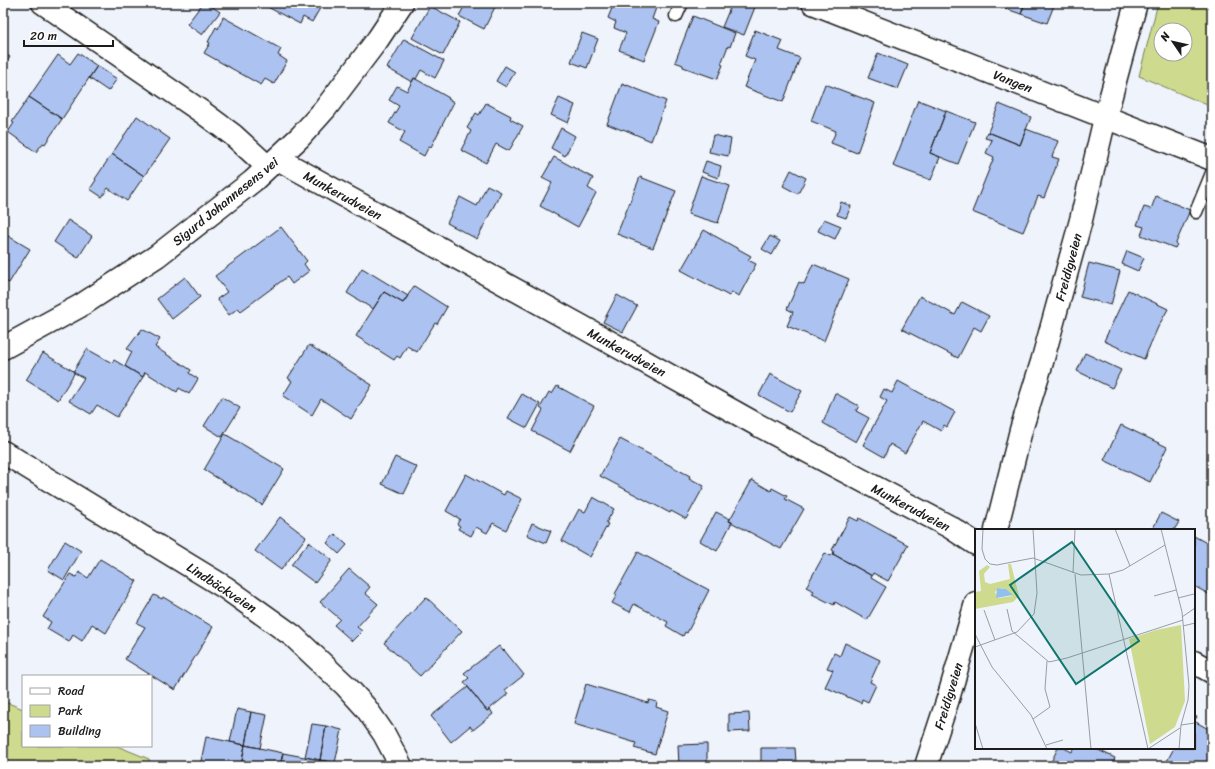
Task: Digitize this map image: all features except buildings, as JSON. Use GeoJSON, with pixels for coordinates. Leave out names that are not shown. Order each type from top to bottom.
{"type":"FeatureCollection","features":[{"type":"Feature","properties":{"kind":"street","name":"Munkerudveien"},"geometry":{"type":"LineString","coordinates":[[43,3],[202,112],[273,163],[581,326],[763,428],[950,527],[975,543]]}},
{"type":"Feature","properties":{"kind":"street","name":"Sigurd Johannesens vei"},"geometry":{"type":"LineString","coordinates":[[3,348],[80,306],[157,256],[273,163],[300,137],[325,109],[378,39],[402,3]]}},
{"type":"Feature","properties":{"kind":"street","name":"Vangen"},"geometry":{"type":"LineString","coordinates":[[814,3],[1212,159]]}},
{"type":"Feature","properties":{"kind":"street","name":"Freidigveien"},"geometry":{"type":"LineString","coordinates":[[996,529],[1020,430],[1042,362],[1081,220],[1105,118],[1136,3]]}},
{"type":"Feature","properties":{"kind":"street","name":"Lindbäckveien"},"geometry":{"type":"LineString","coordinates":[[3,452],[226,588],[293,636],[346,686],[366,708],[384,734],[401,766]]}},
{"type":"Feature","properties":{"kind":"street","name":"Freidigveien"},"geometry":{"type":"LineString","coordinates":[[926,766],[948,699],[975,606]]}},
{"type":"Feature","properties":{"kind":"street"},"geometry":{"type":"LineString","coordinates":[[1195,663],[1212,672]]}},
{"type":"Feature","properties":{"kind":"lane"},"geometry":{"type":"LineString","coordinates":[[676,16],[682,3]]}},
{"type":"Feature","properties":{"kind":"lane"},"geometry":{"type":"LineString","coordinates":[[1196,212],[1212,173]]}},
{"type":"Feature","properties":{"kind":"green space"},"geometry":{"type":"Polygon","coordinates":[[[1158,3],[1212,3],[1212,107],[1139,76],[1153,22],[1153,62],[1193,62],[1193,22],[1153,22],[1158,3]]]}},
{"type":"Feature","properties":{"kind":"green space"},"geometry":{"type":"Polygon","coordinates":[[[3,701],[22,709],[22,747],[119,747],[149,759],[151,766],[3,766],[3,701]]]}}]}
